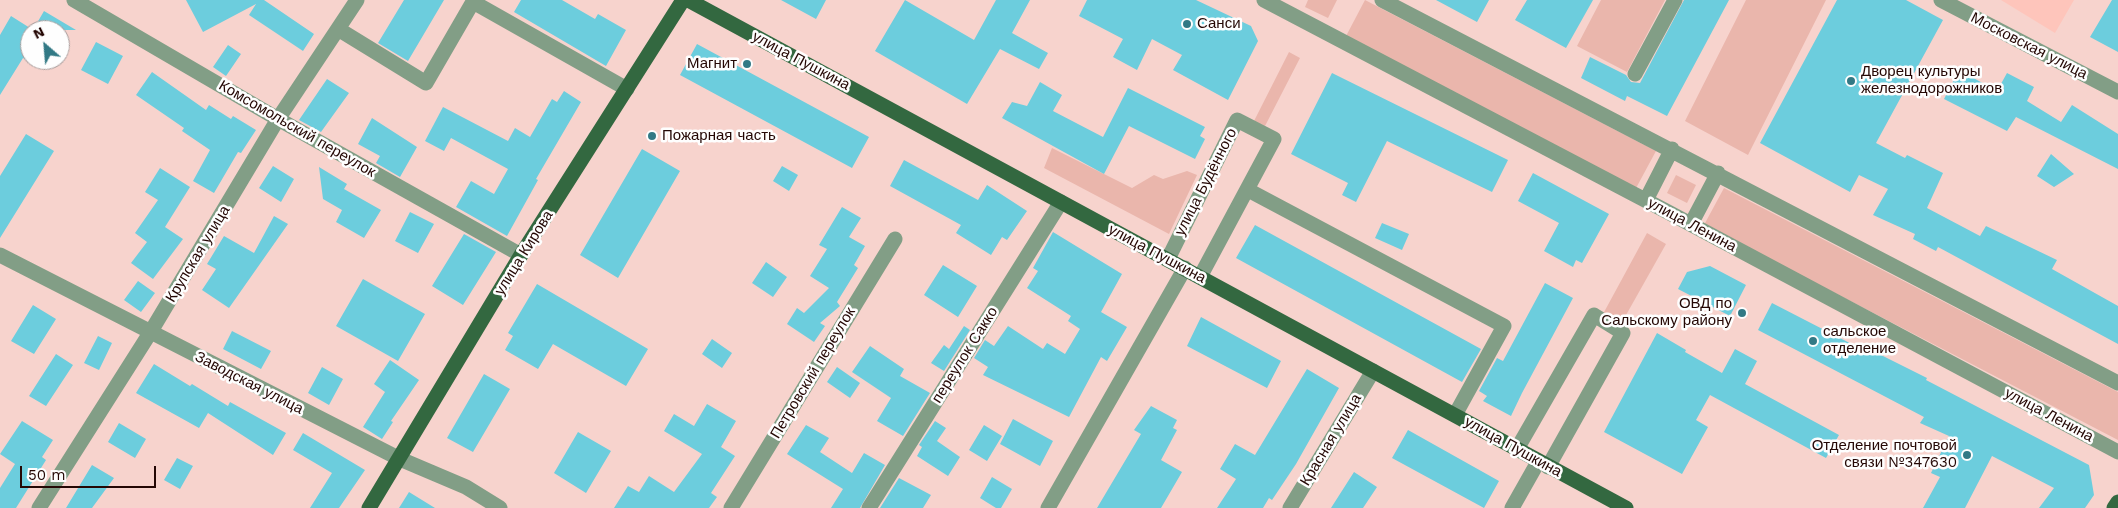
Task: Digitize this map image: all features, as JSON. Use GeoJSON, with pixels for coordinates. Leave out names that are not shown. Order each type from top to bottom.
{"type":"FeatureCollection","features":[{"type":"Feature","properties":{"kind":"main road","name":"улица Кирова"},"geometry":{"type":"LineString","coordinates":[[369,508],[521,255],[683,0]]}},
{"type":"Feature","properties":{"kind":"main road","name":"улица Пушкина"},"geometry":{"type":"LineString","coordinates":[[688,0],[1626,508]]}},
{"type":"Feature","properties":{"kind":"main road"},"geometry":{"type":"LineString","coordinates":[[2114,508],[2118,502]]}},
{"type":"Feature","properties":{"kind":"street","name":"Крупская улица"},"geometry":{"type":"LineString","coordinates":[[39,508],[150,333],[278,119],[357,0]]}},
{"type":"Feature","properties":{"kind":"street","name":"улица Ленина"},"geometry":{"type":"LineString","coordinates":[[1264,0],[1646,200],[2118,452]]}},
{"type":"Feature","properties":{"kind":"street"},"geometry":{"type":"LineString","coordinates":[[1382,0],[1672,149],[2118,383]]}},
{"type":"Feature","properties":{"kind":"street"},"geometry":{"type":"LineString","coordinates":[[1635,74],[1675,0]]}},
{"type":"Feature","properties":{"kind":"street","name":"Московская улица"},"geometry":{"type":"LineString","coordinates":[[1941,0],[2118,92]]}},
{"type":"Feature","properties":{"kind":"street","name":"Комсомольский переулок"},"geometry":{"type":"LineString","coordinates":[[78,1],[278,119],[521,255]]}},
{"type":"Feature","properties":{"kind":"street"},"geometry":{"type":"LineString","coordinates":[[338,29],[426,83],[474,1],[626,89]]}},
{"type":"Feature","properties":{"kind":"street","name":"улица Будённого"},"geometry":{"type":"LineString","coordinates":[[1168,259],[1237,120],[1274,139],[1200,277]]}},
{"type":"Feature","properties":{"kind":"street"},"geometry":{"type":"LineString","coordinates":[[1646,200],[1672,149]]}},
{"type":"Feature","properties":{"kind":"street"},"geometry":{"type":"LineString","coordinates":[[1691,224],[1718,173]]}},
{"type":"Feature","properties":{"kind":"street"},"geometry":{"type":"LineString","coordinates":[[1248,190],[1504,326],[1454,415]]}},
{"type":"Feature","properties":{"kind":"street","name":"переулок Сакко"},"geometry":{"type":"LineString","coordinates":[[869,508],[1061,202]]}},
{"type":"Feature","properties":{"kind":"street","name":"Петровский переулок"},"geometry":{"type":"LineString","coordinates":[[731,508],[895,239]]}},
{"type":"Feature","properties":{"kind":"street","name":"Заводская улица"},"geometry":{"type":"LineString","coordinates":[[0,255],[400,459],[466,487],[500,508]]}},
{"type":"Feature","properties":{"kind":"street"},"geometry":{"type":"LineString","coordinates":[[1048,508],[1184,268]]}},
{"type":"Feature","properties":{"kind":"street"},"geometry":{"type":"LineString","coordinates":[[1512,508],[1543,464],[1623,333],[1594,315],[1518,450]]}},
{"type":"Feature","properties":{"kind":"street","name":"Красная улица"},"geometry":{"type":"LineString","coordinates":[[1290,508],[1373,371]]}},
{"type":"Feature","properties":{"kind":"shaded area"},"geometry":{"type":"Polygon","coordinates":[[[1308,0],[1337,0],[1328,18],[1305,7],[1308,0]]]}},
{"type":"Feature","properties":{"kind":"shaded area"},"geometry":{"type":"Polygon","coordinates":[[[1365,0],[1656,151],[1635,190],[1345,38],[1365,0]]]}},
{"type":"Feature","properties":{"kind":"shaded area"},"geometry":{"type":"Polygon","coordinates":[[[1601,0],[1665,0],[1627,72],[1577,46],[1601,0]]]}},
{"type":"Feature","properties":{"kind":"shaded area"},"geometry":{"type":"Polygon","coordinates":[[[1746,0],[1826,0],[1748,155],[1685,121],[1746,0]]]}},
{"type":"Feature","properties":{"kind":"shaded area"},"geometry":{"type":"Polygon","coordinates":[[[2001,0],[2074,0],[2055,33],[2001,0]]]}},
{"type":"Feature","properties":{"kind":"shaded area"},"geometry":{"type":"Polygon","coordinates":[[[1289,52],[1300,58],[1265,126],[1254,121],[1289,52]]]}},
{"type":"Feature","properties":{"kind":"shaded area"},"geometry":{"type":"Polygon","coordinates":[[[1052,148],[1132,188],[1154,175],[1163,179],[1187,171],[1197,175],[1169,234],[1044,168],[1052,148]]]}},
{"type":"Feature","properties":{"kind":"shaded area"},"geometry":{"type":"Polygon","coordinates":[[[1676,175],[1696,185],[1687,203],[1667,193],[1676,175]]]}},
{"type":"Feature","properties":{"kind":"shaded area"},"geometry":{"type":"Polygon","coordinates":[[[1724,188],[2118,392],[2118,440],[1704,225],[1724,188]]]}},
{"type":"Feature","properties":{"kind":"shaded area"},"geometry":{"type":"Polygon","coordinates":[[[1647,233],[1666,244],[1621,324],[1603,314],[1647,233]]]}},
{"type":"Feature","properties":{"kind":"building"},"geometry":{"type":"Polygon","coordinates":[[[186,0],[264,0],[314,34],[303,51],[249,15],[256,4],[203,32],[186,0]]]}},
{"type":"Feature","properties":{"kind":"building"},"geometry":{"type":"Polygon","coordinates":[[[404,0],[444,0],[408,61],[378,43],[404,0]]]}},
{"type":"Feature","properties":{"kind":"building"},"geometry":{"type":"Polygon","coordinates":[[[521,0],[562,0],[595,19],[598,14],[626,30],[606,66],[514,12],[521,0]]]}},
{"type":"Feature","properties":{"kind":"building"},"geometry":{"type":"Polygon","coordinates":[[[781,0],[826,0],[816,19],[781,0]]]}},
{"type":"Feature","properties":{"kind":"building"},"geometry":{"type":"Polygon","coordinates":[[[905,0],[974,40],[996,0],[1030,0],[1012,33],[1048,53],[1039,69],[1000,49],[967,104],[875,51],[905,0]]]}},
{"type":"Feature","properties":{"kind":"building"},"geometry":{"type":"Polygon","coordinates":[[[1087,0],[1196,0],[1251,26],[1258,41],[1228,100],[1173,70],[1182,55],[1152,39],[1137,70],[1113,57],[1123,39],[1079,16],[1087,0]]]}},
{"type":"Feature","properties":{"kind":"building"},"geometry":{"type":"Polygon","coordinates":[[[1436,0],[1489,0],[1477,22],[1436,0]]]}},
{"type":"Feature","properties":{"kind":"building"},"geometry":{"type":"Polygon","coordinates":[[[1527,0],[1593,0],[1566,48],[1515,20],[1527,0]]]}},
{"type":"Feature","properties":{"kind":"building"},"geometry":{"type":"Polygon","coordinates":[[[1684,0],[1729,0],[1667,116],[1627,96],[1625,101],[1581,78],[1590,57],[1626,75],[1631,82],[1640,83],[1684,0]]]}},
{"type":"Feature","properties":{"kind":"building","name":"Дворец культуры железнодорожников"},"geometry":{"type":"Polygon","coordinates":[[[1837,0],[1906,0],[1943,20],[1876,143],[1905,158],[1907,155],[1943,173],[1927,208],[1980,236],[1986,226],[2057,260],[2052,269],[2118,306],[2118,344],[1938,247],[1936,251],[1913,239],[1915,234],[1873,215],[1888,189],[1859,175],[1850,192],[1760,143],[1837,0]]]}},
{"type":"Feature","properties":{"kind":"building"},"geometry":{"type":"Polygon","coordinates":[[[2112,0],[2118,0],[2118,52],[2090,37],[2112,0]]]}},
{"type":"Feature","properties":{"kind":"building"},"geometry":{"type":"Polygon","coordinates":[[[44,11],[59,20],[39,20],[44,11]]]}},
{"type":"Feature","properties":{"kind":"building"},"geometry":{"type":"Polygon","coordinates":[[[11,16],[20,22],[20,63],[0,95],[0,35],[11,16]]]}},
{"type":"Feature","properties":{"kind":"building"},"geometry":{"type":"Polygon","coordinates":[[[96,42],[123,56],[108,84],[81,70],[96,42]]]}},
{"type":"Feature","properties":{"kind":"building"},"geometry":{"type":"Polygon","coordinates":[[[697,44],[869,137],[852,168],[680,75],[697,44]]]}},
{"type":"Feature","properties":{"kind":"building"},"geometry":{"type":"Polygon","coordinates":[[[228,45],[241,54],[226,76],[213,67],[228,45]]]}},
{"type":"Feature","properties":{"kind":"building"},"geometry":{"type":"Polygon","coordinates":[[[1959,70],[1997,91],[2007,73],[2034,87],[2027,101],[2061,122],[2072,105],[2118,134],[2118,169],[2016,117],[2007,131],[1944,99],[1959,70]]]}},
{"type":"Feature","properties":{"kind":"building"},"geometry":{"type":"Polygon","coordinates":[[[152,72],[206,110],[209,105],[231,119],[233,116],[256,130],[241,153],[238,152],[214,193],[193,181],[210,150],[182,131],[184,128],[136,95],[152,72]]]}},
{"type":"Feature","properties":{"kind":"building"},"geometry":{"type":"Polygon","coordinates":[[[1332,73],[1508,160],[1492,192],[1387,141],[1356,202],[1342,195],[1348,183],[1291,154],[1332,73]]]}},
{"type":"Feature","properties":{"kind":"building"},"geometry":{"type":"Polygon","coordinates":[[[327,79],[349,93],[321,132],[299,120],[327,79]]]}},
{"type":"Feature","properties":{"kind":"building"},"geometry":{"type":"Polygon","coordinates":[[[1040,82],[1062,95],[1053,111],[1103,137],[1128,88],[1205,127],[1200,136],[1205,139],[1195,159],[1129,126],[1104,174],[1002,118],[1012,102],[1027,106],[1040,82]]]}},
{"type":"Feature","properties":{"kind":"building"},"geometry":{"type":"Polygon","coordinates":[[[564,91],[581,102],[536,179],[538,180],[507,236],[456,207],[471,181],[494,194],[508,169],[451,138],[444,151],[425,141],[443,107],[508,141],[515,128],[530,137],[552,99],[557,102],[564,91]]]}},
{"type":"Feature","properties":{"kind":"building"},"geometry":{"type":"Polygon","coordinates":[[[372,118],[417,147],[400,177],[376,163],[380,156],[358,144],[372,118]]]}},
{"type":"Feature","properties":{"kind":"building"},"geometry":{"type":"Polygon","coordinates":[[[26,134],[54,151],[0,238],[0,176],[26,134]]]}},
{"type":"Feature","properties":{"kind":"building"},"geometry":{"type":"Polygon","coordinates":[[[642,149],[680,171],[618,278],[580,255],[642,149]]]}},
{"type":"Feature","properties":{"kind":"building"},"geometry":{"type":"Polygon","coordinates":[[[2051,154],[2074,174],[2054,187],[2037,176],[2051,154]]]}},
{"type":"Feature","properties":{"kind":"building"},"geometry":{"type":"Polygon","coordinates":[[[904,160],[978,200],[987,185],[1027,211],[1007,240],[1002,237],[991,255],[956,233],[961,225],[890,186],[904,160]]]}},
{"type":"Feature","properties":{"kind":"building"},"geometry":{"type":"Polygon","coordinates":[[[273,166],[294,179],[281,202],[259,188],[273,166]]]}},
{"type":"Feature","properties":{"kind":"building"},"geometry":{"type":"Polygon","coordinates":[[[782,166],[798,175],[789,191],[773,181],[782,166]]]}},
{"type":"Feature","properties":{"kind":"building"},"geometry":{"type":"Polygon","coordinates":[[[319,167],[347,184],[344,189],[381,210],[364,238],[336,222],[342,210],[323,199],[319,167]]]}},
{"type":"Feature","properties":{"kind":"building"},"geometry":{"type":"Polygon","coordinates":[[[160,168],[190,187],[165,227],[183,239],[153,279],[131,263],[147,242],[135,233],[158,200],[145,192],[160,168]]]}},
{"type":"Feature","properties":{"kind":"building"},"geometry":{"type":"Polygon","coordinates":[[[1533,173],[1609,214],[1582,263],[1576,260],[1573,267],[1544,251],[1559,223],[1518,201],[1533,173]]]}},
{"type":"Feature","properties":{"kind":"building"},"geometry":{"type":"Polygon","coordinates":[[[842,207],[861,218],[849,237],[865,246],[854,265],[858,268],[837,302],[840,306],[820,323],[825,326],[814,342],[787,324],[797,308],[804,313],[829,288],[810,276],[827,249],[819,245],[842,207]]]}},
{"type":"Feature","properties":{"kind":"building"},"geometry":{"type":"Polygon","coordinates":[[[410,212],[434,224],[418,253],[395,241],[410,212]]]}},
{"type":"Feature","properties":{"kind":"building"},"geometry":{"type":"Polygon","coordinates":[[[274,216],[288,224],[229,308],[202,290],[216,269],[207,264],[224,236],[254,253],[274,216]]]}},
{"type":"Feature","properties":{"kind":"building"},"geometry":{"type":"Polygon","coordinates":[[[1382,223],[1409,234],[1402,250],[1375,238],[1382,223]]]}},
{"type":"Feature","properties":{"kind":"building"},"geometry":{"type":"Polygon","coordinates":[[[1255,225],[1481,349],[1462,382],[1236,258],[1255,225]]]}},
{"type":"Feature","properties":{"kind":"building"},"geometry":{"type":"Polygon","coordinates":[[[1053,232],[1122,274],[1101,312],[1127,327],[1107,361],[1101,357],[1069,417],[983,375],[988,367],[974,358],[985,340],[994,346],[1008,326],[1043,349],[1047,343],[1065,354],[1080,329],[1068,321],[1071,316],[1027,288],[1038,271],[1033,268],[1053,232]]]}},
{"type":"Feature","properties":{"kind":"building"},"geometry":{"type":"Polygon","coordinates":[[[464,234],[496,252],[463,305],[432,286],[464,234]]]}},
{"type":"Feature","properties":{"kind":"building"},"geometry":{"type":"Polygon","coordinates":[[[766,262],[787,277],[773,297],[752,283],[766,262]]]}},
{"type":"Feature","properties":{"kind":"building"},"geometry":{"type":"Polygon","coordinates":[[[943,265],[977,286],[958,317],[924,295],[943,265]]]}},
{"type":"Feature","properties":{"kind":"building"},"geometry":{"type":"Polygon","coordinates":[[[1710,266],[1746,285],[1730,316],[1678,289],[1687,272],[1710,266]]]}},
{"type":"Feature","properties":{"kind":"building"},"geometry":{"type":"Polygon","coordinates":[[[363,279],[425,314],[398,361],[336,326],[363,279]]]}},
{"type":"Feature","properties":{"kind":"building"},"geometry":{"type":"Polygon","coordinates":[[[138,281],[155,293],[141,312],[124,300],[138,281]]]}},
{"type":"Feature","properties":{"kind":"building"},"geometry":{"type":"Polygon","coordinates":[[[1545,283],[1573,298],[1511,416],[1483,401],[1487,396],[1479,391],[1497,358],[1503,361],[1545,283]]]}},
{"type":"Feature","properties":{"kind":"building"},"geometry":{"type":"Polygon","coordinates":[[[537,284],[648,349],[626,386],[553,344],[538,369],[505,350],[513,336],[508,333],[537,284]]]}},
{"type":"Feature","properties":{"kind":"building"},"geometry":{"type":"Polygon","coordinates":[[[1772,303],[1871,354],[1873,351],[1927,378],[1926,380],[2089,465],[2094,495],[2085,508],[2039,508],[2054,488],[1992,456],[1965,508],[1923,508],[1940,477],[1931,473],[1949,436],[1920,423],[1924,417],[1758,330],[1772,303]]]}},
{"type":"Feature","properties":{"kind":"building"},"geometry":{"type":"Polygon","coordinates":[[[33,305],[56,319],[34,354],[11,341],[33,305]]]}},
{"type":"Feature","properties":{"kind":"building"},"geometry":{"type":"Polygon","coordinates":[[[1201,317],[1281,361],[1267,388],[1187,346],[1201,317]]]}},
{"type":"Feature","properties":{"kind":"building"},"geometry":{"type":"Polygon","coordinates":[[[964,326],[970,330],[944,371],[931,363],[944,345],[949,349],[964,326]]]}},
{"type":"Feature","properties":{"kind":"building"},"geometry":{"type":"Polygon","coordinates":[[[232,331],[271,351],[261,369],[223,349],[232,331]]]}},
{"type":"Feature","properties":{"kind":"building"},"geometry":{"type":"Polygon","coordinates":[[[1657,333],[1686,350],[1685,352],[1722,373],[1735,349],[1757,361],[1745,384],[1839,435],[1826,458],[1710,395],[1696,420],[1708,427],[1682,474],[1604,432],[1657,333]]]}},
{"type":"Feature","properties":{"kind":"building"},"geometry":{"type":"Polygon","coordinates":[[[98,336],[112,343],[99,370],[84,363],[98,336]]]}},
{"type":"Feature","properties":{"kind":"building"},"geometry":{"type":"Polygon","coordinates":[[[712,339],[732,353],[722,368],[702,354],[712,339]]]}},
{"type":"Feature","properties":{"kind":"building"},"geometry":{"type":"Polygon","coordinates":[[[870,346],[904,369],[900,376],[930,393],[903,436],[877,421],[891,398],[852,372],[870,346]]]}},
{"type":"Feature","properties":{"kind":"building"},"geometry":{"type":"Polygon","coordinates":[[[56,354],[73,365],[46,406],[29,396],[56,354]]]}},
{"type":"Feature","properties":{"kind":"building"},"geometry":{"type":"Polygon","coordinates":[[[390,360],[419,380],[391,421],[393,422],[382,439],[363,427],[385,392],[374,384],[390,360]]]}},
{"type":"Feature","properties":{"kind":"building"},"geometry":{"type":"Polygon","coordinates":[[[154,364],[228,406],[230,402],[286,433],[273,455],[208,413],[199,428],[136,393],[154,364]]]}},
{"type":"Feature","properties":{"kind":"building"},"geometry":{"type":"Polygon","coordinates":[[[322,367],[343,379],[329,405],[308,393],[322,367]]]}},
{"type":"Feature","properties":{"kind":"building"},"geometry":{"type":"Polygon","coordinates":[[[837,367],[860,383],[850,398],[827,382],[837,367]]]}},
{"type":"Feature","properties":{"kind":"building"},"geometry":{"type":"Polygon","coordinates":[[[1307,369],[1339,388],[1296,464],[1272,500],[1269,498],[1263,508],[1217,508],[1236,479],[1220,469],[1235,444],[1255,455],[1307,369]]]}},
{"type":"Feature","properties":{"kind":"building"},"geometry":{"type":"Polygon","coordinates":[[[484,374],[510,389],[473,452],[447,438],[484,374]]]}},
{"type":"Feature","properties":{"kind":"building"},"geometry":{"type":"Polygon","coordinates":[[[707,404],[736,421],[721,447],[735,456],[711,493],[717,497],[709,508],[614,508],[628,486],[639,492],[649,476],[674,492],[702,454],[664,431],[674,414],[694,426],[707,404]]]}},
{"type":"Feature","properties":{"kind":"building"},"geometry":{"type":"Polygon","coordinates":[[[1151,406],[1177,420],[1173,428],[1177,430],[1161,460],[1182,472],[1161,508],[1097,508],[1141,434],[1134,430],[1151,406]]]}},
{"type":"Feature","properties":{"kind":"building"},"geometry":{"type":"Polygon","coordinates":[[[1013,419],[1053,441],[1040,466],[1000,444],[1013,419]]]}},
{"type":"Feature","properties":{"kind":"building"},"geometry":{"type":"Polygon","coordinates":[[[22,421],[53,440],[42,457],[46,460],[16,508],[0,508],[0,488],[15,464],[0,454],[22,421]]]}},
{"type":"Feature","properties":{"kind":"building"},"geometry":{"type":"Polygon","coordinates":[[[935,421],[946,428],[937,441],[960,457],[948,476],[917,456],[922,447],[919,445],[935,421]]]}},
{"type":"Feature","properties":{"kind":"building"},"geometry":{"type":"Polygon","coordinates":[[[119,423],[146,439],[135,458],[108,442],[119,423]]]}},
{"type":"Feature","properties":{"kind":"building"},"geometry":{"type":"Polygon","coordinates":[[[806,425],[829,438],[820,452],[852,473],[864,453],[885,465],[860,508],[831,508],[843,489],[787,454],[806,425]]]}},
{"type":"Feature","properties":{"kind":"building"},"geometry":{"type":"Polygon","coordinates":[[[984,425],[1002,436],[987,461],[969,450],[984,425]]]}},
{"type":"Feature","properties":{"kind":"building"},"geometry":{"type":"Polygon","coordinates":[[[1408,430],[1499,481],[1484,508],[1392,458],[1408,430]]]}},
{"type":"Feature","properties":{"kind":"building"},"geometry":{"type":"Polygon","coordinates":[[[578,432],[611,451],[586,493],[554,473],[578,432]]]}},
{"type":"Feature","properties":{"kind":"building"},"geometry":{"type":"Polygon","coordinates":[[[303,433],[365,470],[339,508],[310,508],[332,473],[293,450],[303,433]]]}},
{"type":"Feature","properties":{"kind":"building"},"geometry":{"type":"Polygon","coordinates":[[[177,458],[193,466],[180,489],[164,480],[177,458]]]}},
{"type":"Feature","properties":{"kind":"building"},"geometry":{"type":"Polygon","coordinates":[[[92,465],[114,478],[92,508],[66,508],[92,465]]]}},
{"type":"Feature","properties":{"kind":"building"},"geometry":{"type":"Polygon","coordinates":[[[1354,472],[1377,487],[1363,508],[1331,508],[1354,472]]]}},
{"type":"Feature","properties":{"kind":"building"},"geometry":{"type":"Polygon","coordinates":[[[992,477],[1012,489],[1001,508],[996,508],[980,498],[992,477]]]}},
{"type":"Feature","properties":{"kind":"building"},"geometry":{"type":"Polygon","coordinates":[[[899,478],[931,495],[923,508],[880,508],[899,478]]]}},
{"type":"Feature","properties":{"kind":"building"},"geometry":{"type":"Polygon","coordinates":[[[409,492],[435,508],[399,508],[409,492]]]}},
{"type":"Feature","properties":{"kind":"place","name":"Санси"},"geometry":{"type":"Point","coordinates":[1187,24]}},
{"type":"Feature","properties":{"kind":"place","name":"Магнит"},"geometry":{"type":"Point","coordinates":[747,64]}},
{"type":"Feature","properties":{"kind":"place","name":"Дворец культуры железнодорожников"},"geometry":{"type":"Point","coordinates":[1851,81]}},
{"type":"Feature","properties":{"kind":"place","name":"Пожарная часть"},"geometry":{"type":"Point","coordinates":[652,136]}},
{"type":"Feature","properties":{"kind":"place","name":"ОВД по Сальскому району"},"geometry":{"type":"Point","coordinates":[1742,313]}},
{"type":"Feature","properties":{"kind":"place","name":"сальское отделение"},"geometry":{"type":"Point","coordinates":[1813,341]}},
{"type":"Feature","properties":{"kind":"place","name":"Отделение почтовой связи №347630"},"geometry":{"type":"Point","coordinates":[1967,455]}}]}
